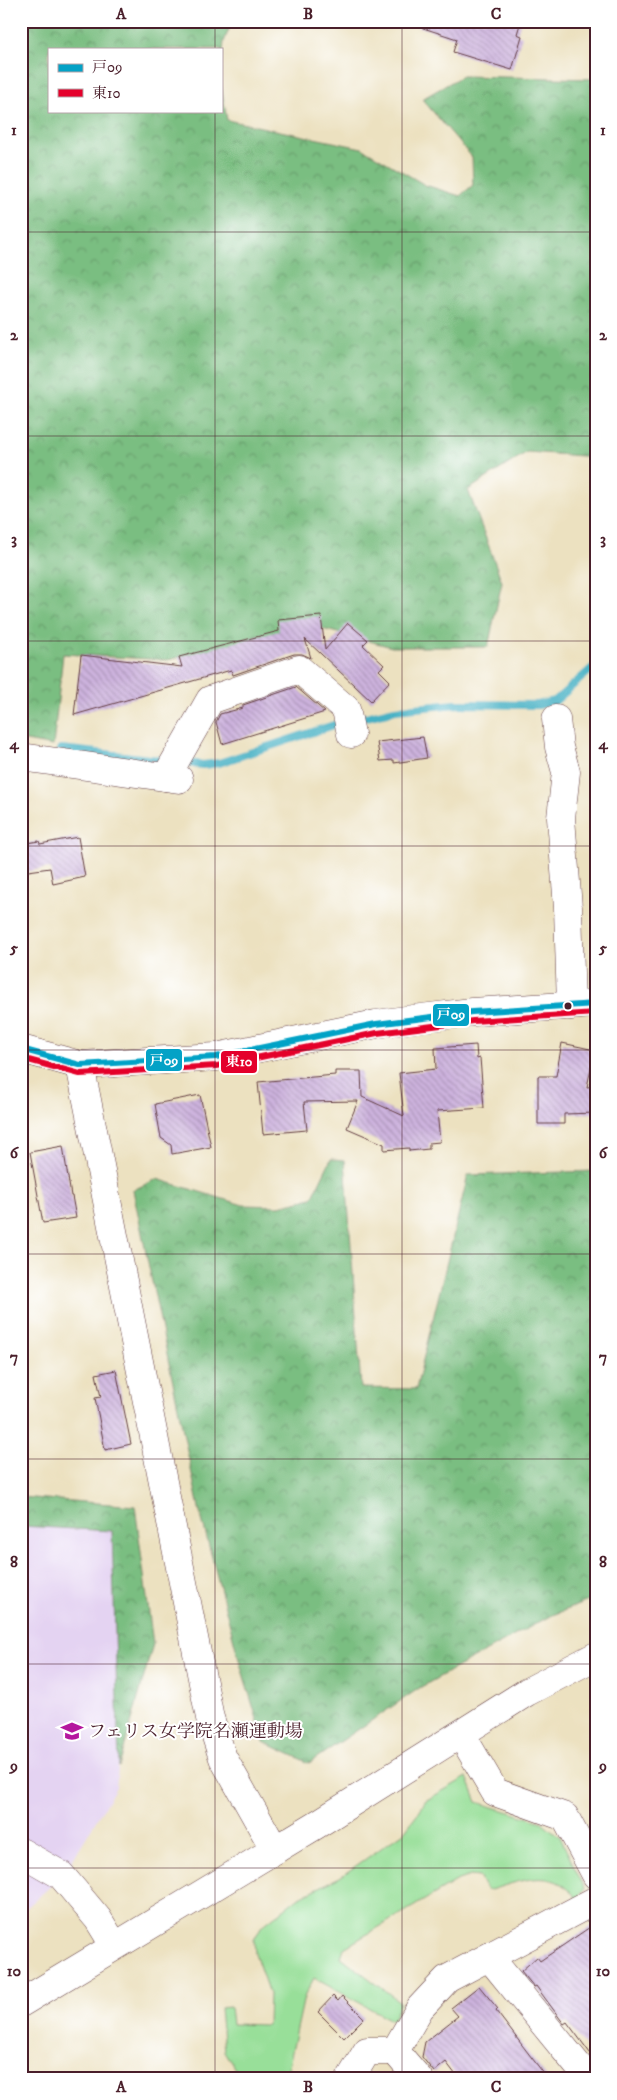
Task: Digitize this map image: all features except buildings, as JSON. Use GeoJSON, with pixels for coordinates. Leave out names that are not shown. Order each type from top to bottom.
{"type":"FeatureCollection","features":[{"type":"Feature","properties":{"kind":"street"},"geometry":{"type":"LineString","coordinates":[[21,757],[175,770],[210,700],[299,668],[349,723]]}},
{"type":"Feature","properties":{"kind":"street"},"geometry":{"type":"LineString","coordinates":[[21,1049],[80,1065],[216,1057],[376,1024],[472,1012],[584,1005],[568,908],[561,818],[566,772],[559,747],[556,718]]}},
{"type":"Feature","properties":{"kind":"street"},"geometry":{"type":"LineString","coordinates":[[80,1065],[210,1718],[223,1758],[274,1850]]}},
{"type":"Feature","properties":{"kind":"street"},"geometry":{"type":"LineString","coordinates":[[21,2003],[114,1945],[274,1850],[527,1692],[596,1656]]}},
{"type":"Feature","properties":{"kind":"street"},"geometry":{"type":"LineString","coordinates":[[461,1734],[495,1792],[565,1817],[596,1876]]}},
{"type":"Feature","properties":{"kind":"street"},"geometry":{"type":"LineString","coordinates":[[21,1852],[61,1875],[98,1919],[114,1945]]}},
{"type":"Feature","properties":{"kind":"street"},"geometry":{"type":"LineString","coordinates":[[395,2051],[420,2008],[447,1980],[596,1900]]}},
{"type":"Feature","properties":{"kind":"street"},"geometry":{"type":"LineString","coordinates":[[490,1958],[589,2079]]}},
{"type":"Feature","properties":{"kind":"street"},"geometry":{"type":"LineString","coordinates":[[350,2079],[368,2051],[395,2051],[419,2079]]}},
{"type":"Feature","properties":{"kind":"shaded area","name":"フェリス女学院名瀬運動場"},"geometry":{"type":"Polygon","coordinates":[[[21,1526],[112,1531],[126,1695],[116,1787],[72,1861],[54,1883],[23,1911],[21,1910],[21,1526]]]}},
{"type":"Feature","properties":{"kind":"green space"},"geometry":{"type":"Polygon","coordinates":[[[21,21],[232,21],[224,42],[222,61],[222,48],[48,48],[48,112],[222,112],[222,91],[227,120],[362,148],[425,185],[460,196],[473,185],[472,157],[422,99],[462,76],[596,79],[596,457],[527,452],[468,490],[502,582],[488,647],[392,647],[307,625],[168,660],[63,654],[53,746],[21,740],[21,21]]]}},
{"type":"Feature","properties":{"kind":"green space"},"geometry":{"type":"Polygon","coordinates":[[[331,1159],[345,1160],[361,1388],[416,1389],[468,1175],[596,1171],[596,1598],[550,1616],[421,1687],[309,1763],[264,1742],[239,1660],[199,1508],[133,1190],[157,1179],[243,1205],[279,1206],[312,1198],[331,1159]]]}},
{"type":"Feature","properties":{"kind":"green space"},"geometry":{"type":"Polygon","coordinates":[[[21,1497],[135,1506],[153,1644],[119,1767],[112,1531],[21,1526],[21,1497]]]}},
{"type":"Feature","properties":{"kind":"green space"},"geometry":{"type":"Polygon","coordinates":[[[467,1777],[477,1802],[542,1822],[560,1837],[585,1889],[576,1898],[567,1888],[557,1882],[546,1879],[523,1881],[487,1891],[479,1877],[470,1876],[458,1880],[344,1948],[341,1957],[400,2002],[393,2021],[314,1978],[304,1997],[286,2079],[241,2079],[224,2051],[220,2008],[230,2007],[232,2024],[268,2025],[269,1994],[255,1953],[254,1940],[261,1927],[298,1898],[340,1877],[404,1832],[425,1801],[467,1777]]]}},
{"type":"Feature","properties":{"kind":"waterway"},"geometry":{"type":"LineString","coordinates":[[180,762],[203,765],[219,763],[337,724],[395,710],[456,704],[538,705],[555,701],[596,665]]}},
{"type":"Feature","properties":{"kind":"waterway"},"geometry":{"type":"LineString","coordinates":[[61,749],[168,761]]}},
{"type":"Feature","properties":{"kind":"transit line","name":"戸09"},"geometry":{"type":"LineString","coordinates":[[21,1049],[80,1065],[216,1057],[376,1024],[472,1012],[596,1004]]}},
{"type":"Feature","properties":{"kind":"transit line","name":"東10"},"geometry":{"type":"LineString","coordinates":[[21,1058],[80,1074],[217,1066],[377,1033],[473,1021],[596,1013]]}},
{"type":"Feature","properties":{"kind":"place","name":"フェリス女学院名瀬運動場"},"geometry":{"type":"Point","coordinates":[72,1731]}}]}
